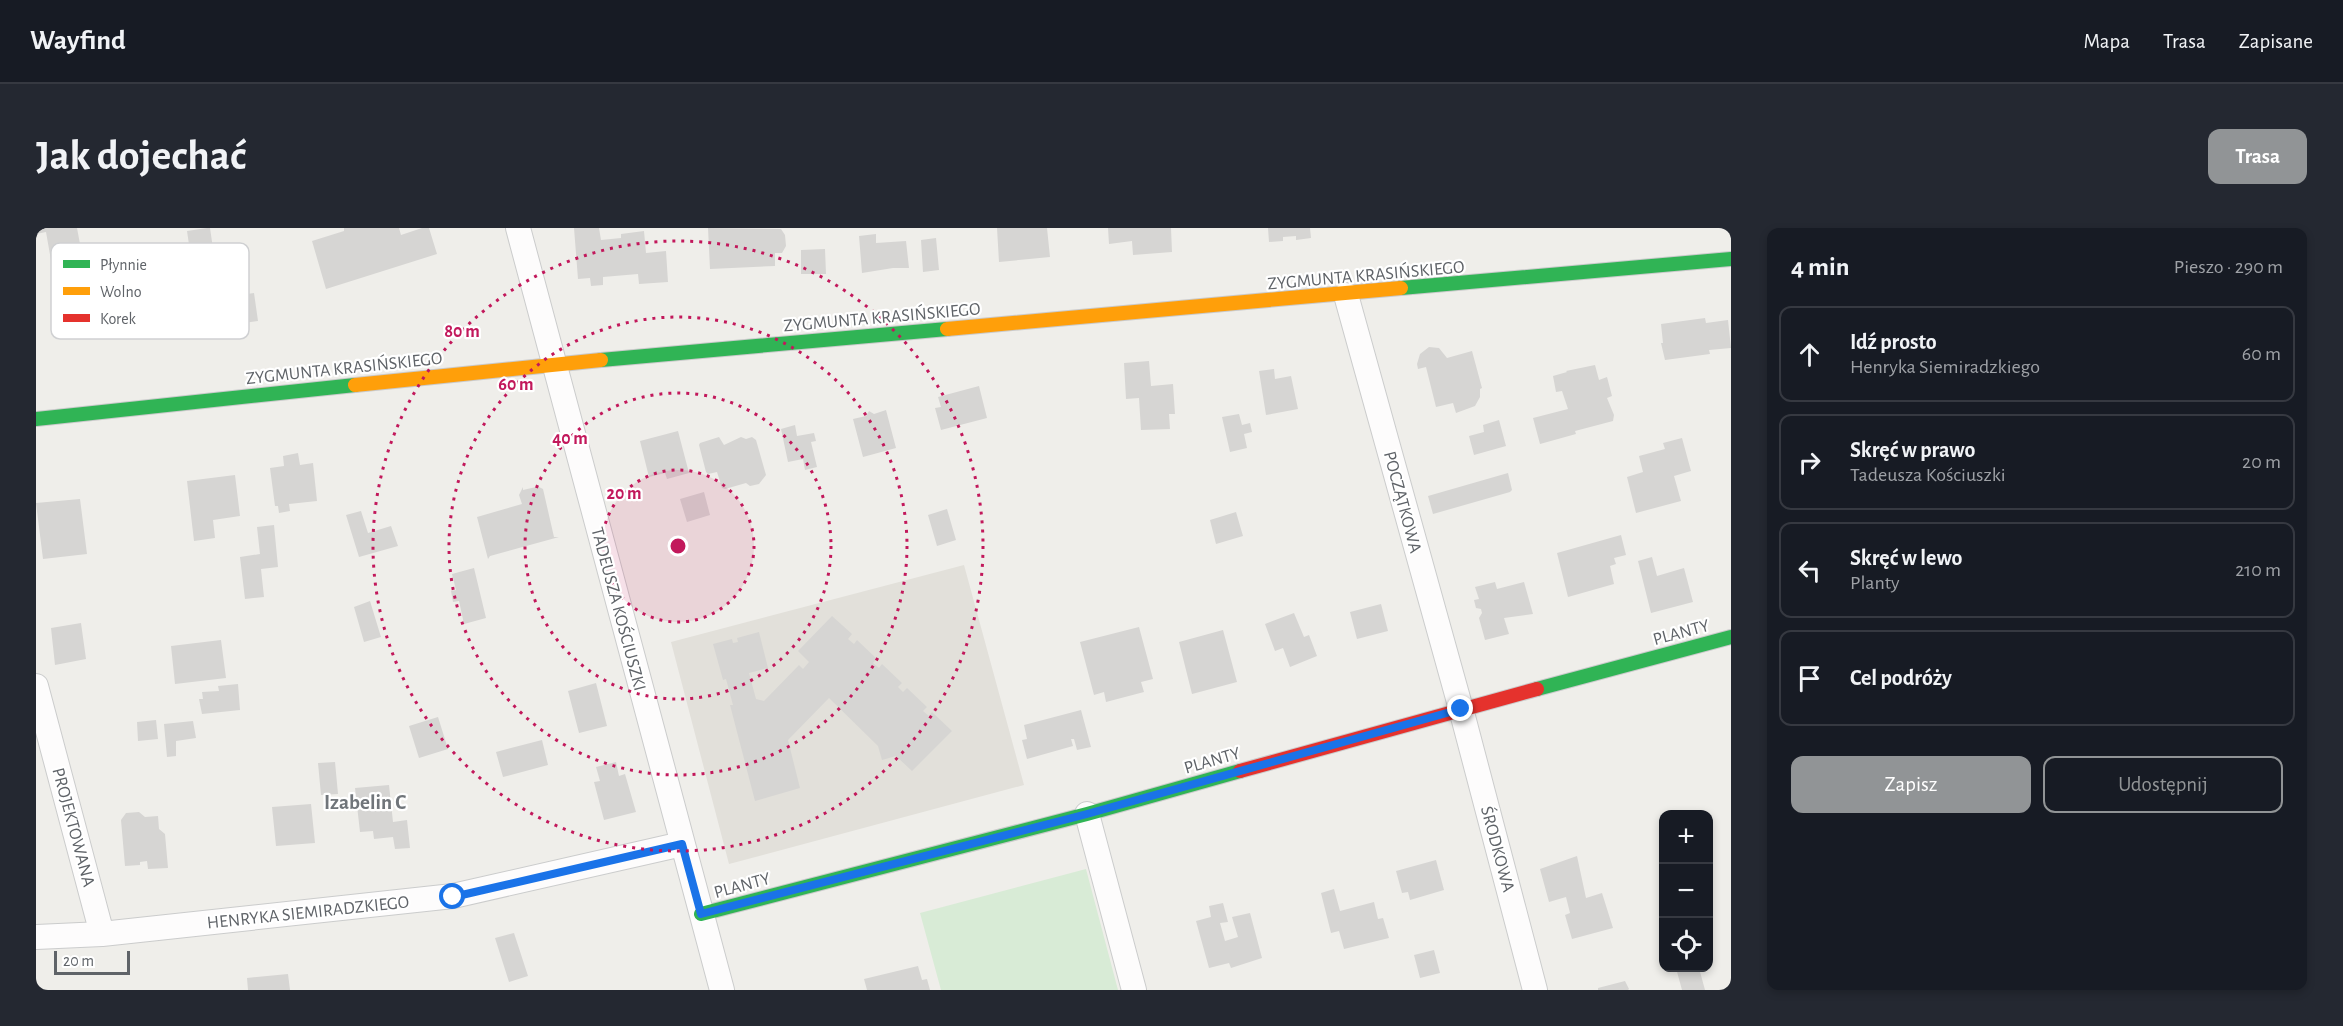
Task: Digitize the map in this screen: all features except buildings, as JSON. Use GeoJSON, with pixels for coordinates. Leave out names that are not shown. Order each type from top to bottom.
{"type":"FeatureCollection","features":[{"type":"Feature","properties":{"kind":"street","name":"TADEUSZA KOŚCIUSZKI"},"geometry":{"type":"LineString","coordinates":[[518,228],[722,990]]}},
{"type":"Feature","properties":{"kind":"street","name":"ZYGMUNTA KRASIŃSKIEGO"},"geometry":{"type":"LineString","coordinates":[[36,419],[554,364],[1731,259]]}},
{"type":"Feature","properties":{"kind":"street","name":"POCZĄTKOWA"},"geometry":{"type":"LineString","coordinates":[[1346,295],[1461,709]]}},
{"type":"Feature","properties":{"kind":"street","name":"PLANTY"},"geometry":{"type":"LineString","coordinates":[[701,914],[1087,814],[1461,709],[1731,638]]}},
{"type":"Feature","properties":{"kind":"street","name":"PROJEKTOWANA"},"geometry":{"type":"LineString","coordinates":[[36,686],[102,934]]}},
{"type":"Feature","properties":{"kind":"street","name":"ŚRODKOWA"},"geometry":{"type":"LineString","coordinates":[[1461,709],[1535,990]]}},
{"type":"Feature","properties":{"kind":"street"},"geometry":{"type":"LineString","coordinates":[[1087,814],[1134,990]]}},
{"type":"Feature","properties":{"kind":"street","name":"HENRYKA SIEMIRADZKIEGO"},"geometry":{"type":"LineString","coordinates":[[36,937],[102,934],[453,897],[682,844]]}},
{"type":"Feature","properties":{"kind":"shaded area"},"geometry":{"type":"Polygon","coordinates":[[[964,565],[1024,785],[729,864],[671,642],[964,565]]]}},
{"type":"Feature","properties":{"kind":"green space"},"geometry":{"type":"Polygon","coordinates":[[[1086,869],[1118,990],[941,990],[920,913],[1086,869]]]}},
{"type":"Feature","properties":{"kind":"traffic: fast"},"geometry":{"type":"LineString","coordinates":[[1401,288],[1731,259]]}},
{"type":"Feature","properties":{"kind":"traffic: fast"},"geometry":{"type":"LineString","coordinates":[[601,360],[947,329]]}},
{"type":"Feature","properties":{"kind":"traffic: fast"},"geometry":{"type":"LineString","coordinates":[[36,419],[355,385]]}},
{"type":"Feature","properties":{"kind":"traffic: fast"},"geometry":{"type":"LineString","coordinates":[[1537,689],[1731,637]]}},
{"type":"Feature","properties":{"kind":"traffic: fast"},"geometry":{"type":"LineString","coordinates":[[701,914],[1087,814],[1240,771]]}},
{"type":"Feature","properties":{"kind":"traffic: slow"},"geometry":{"type":"LineString","coordinates":[[947,329],[1401,288]]}},
{"type":"Feature","properties":{"kind":"traffic: slow"},"geometry":{"type":"LineString","coordinates":[[355,385],[601,360]]}},
{"type":"Feature","properties":{"kind":"traffic: jam"},"geometry":{"type":"LineString","coordinates":[[1240,771],[1537,689]]}},
{"type":"Feature","properties":{"kind":"district","name":"Izabelin C"},"geometry":{"type":"Point","coordinates":[365,802]}},
{"type":"Feature","properties":{"kind":"route"},"geometry":{"type":"LineString","coordinates":[[453,897],[682,844],[701,914],[1087,814],[1461,709]]}}]}
